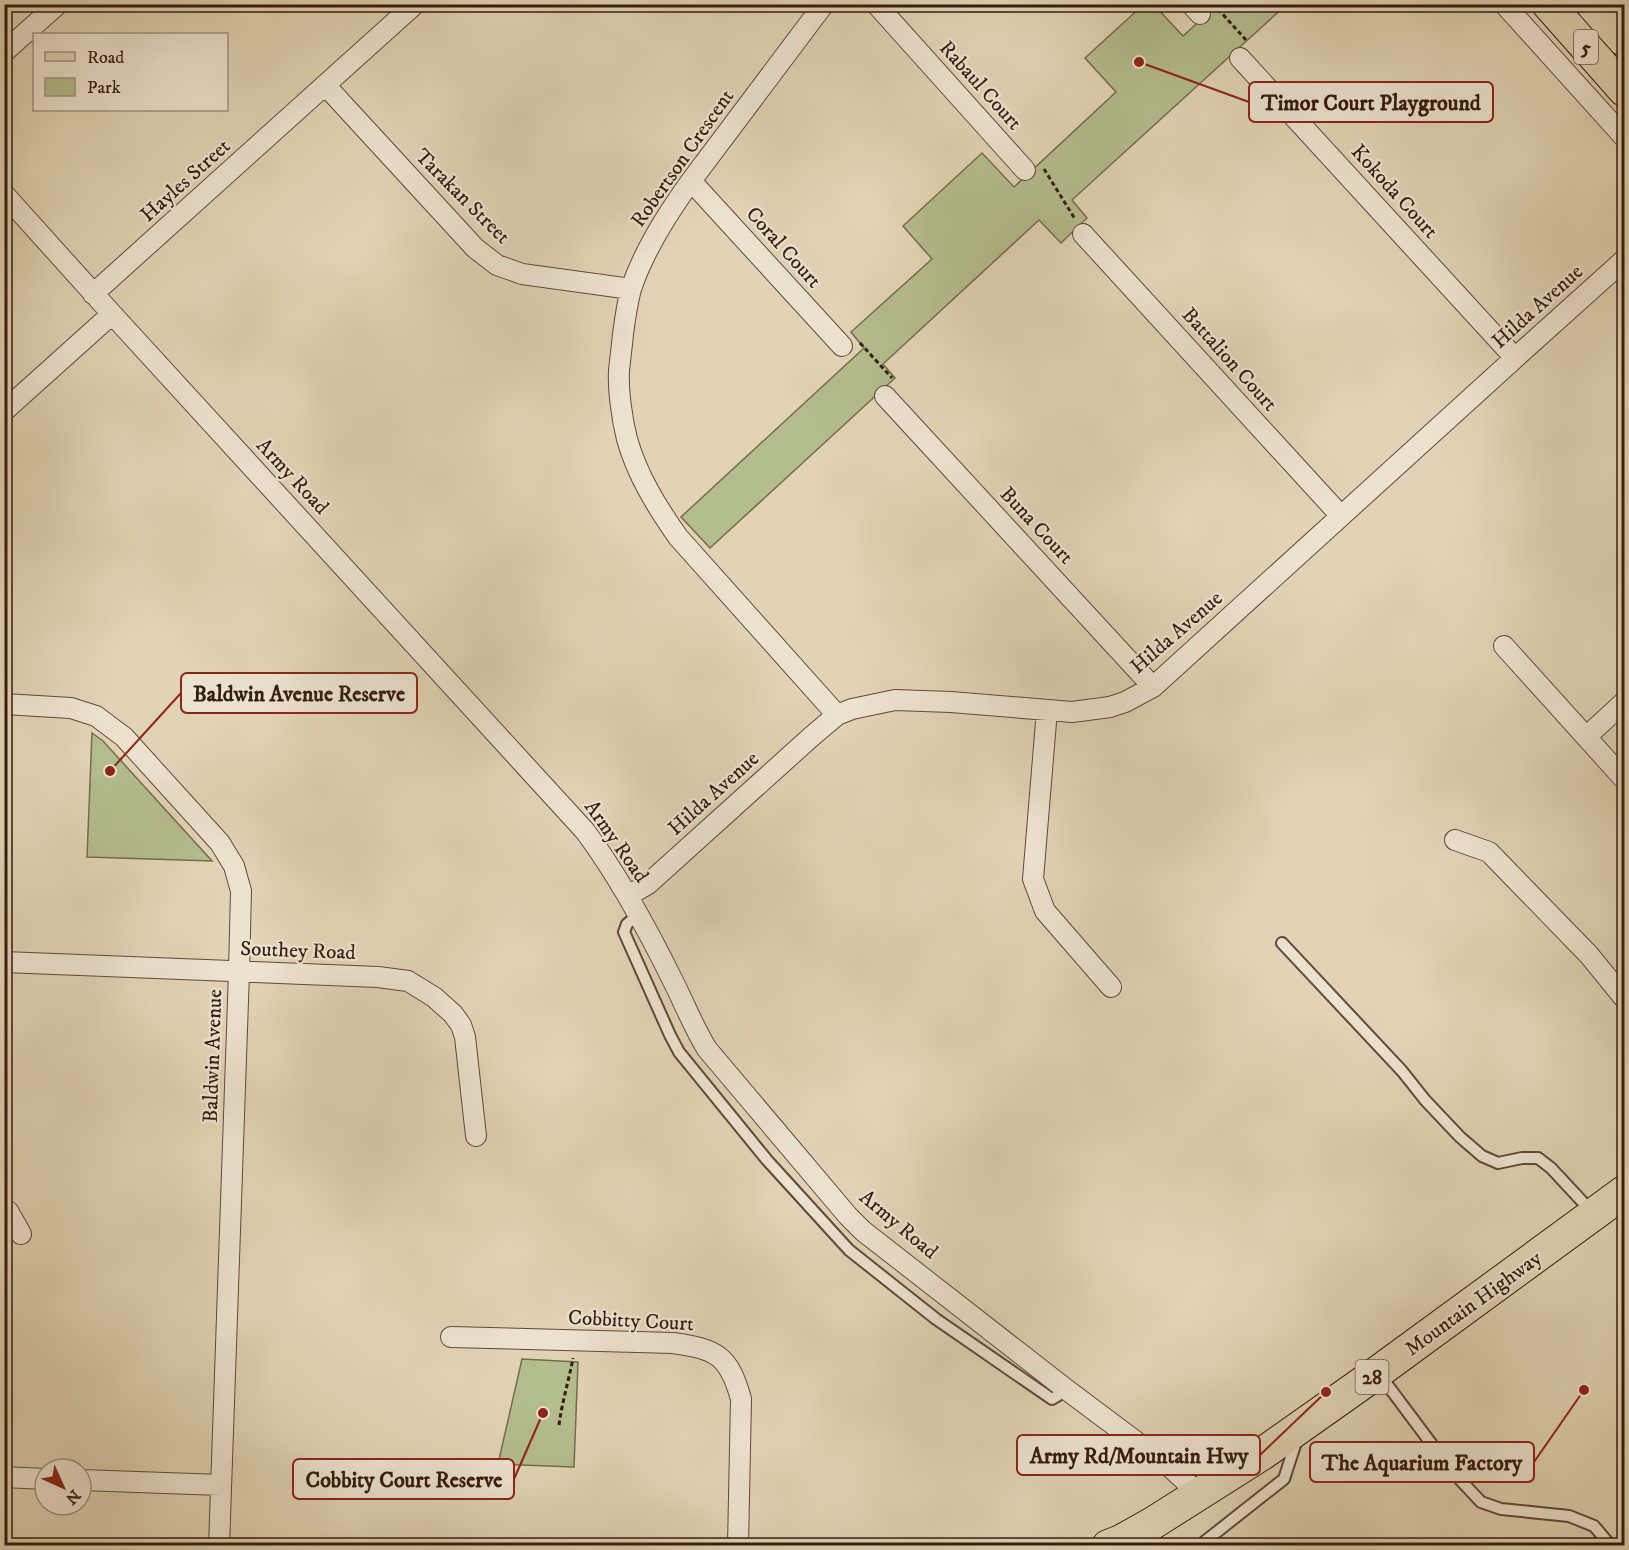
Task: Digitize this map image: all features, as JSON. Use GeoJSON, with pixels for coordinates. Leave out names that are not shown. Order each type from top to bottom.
{"type":"FeatureCollection","features":[{"type":"Feature","properties":{"kind":"main road","name":"5"},"geometry":{"type":"LineString","coordinates":[[1548,4],[1624,90]]}},
{"type":"Feature","properties":{"kind":"main road","name":"5"},"geometry":{"type":"LineString","coordinates":[[1592,4],[1624,40]]}},
{"type":"Feature","properties":{"kind":"main road","name":"Mountain Highway"},"geometry":{"type":"LineString","coordinates":[[1108,1545],[1153,1523],[1262,1454],[1624,1192]]}},
{"type":"Feature","properties":{"kind":"street"},"geometry":{"type":"LineString","coordinates":[[4,52],[58,4]]}},
{"type":"Feature","properties":{"kind":"street","name":"Hayles Street"},"geometry":{"type":"LineString","coordinates":[[93,294],[415,4]]}},
{"type":"Feature","properties":{"kind":"street","name":"Robertson Crescent"},"geometry":{"type":"LineString","coordinates":[[824,4],[675,203],[648,248],[631,289],[619,372],[627,440],[640,474],[656,505],[678,537],[837,715]]}},
{"type":"Feature","properties":{"kind":"street","name":"Rabaul Court"},"geometry":{"type":"LineString","coordinates":[[876,4],[1033,166]]}},
{"type":"Feature","properties":{"kind":"street"},"geometry":{"type":"LineString","coordinates":[[1504,4],[1624,137]]}},
{"type":"Feature","properties":{"kind":"street","name":"Kokoda Court"},"geometry":{"type":"LineString","coordinates":[[1243,50],[1515,358]]}},
{"type":"Feature","properties":{"kind":"street","name":"Tarakan Street"},"geometry":{"type":"LineString","coordinates":[[326,86],[475,248],[497,265],[522,274],[631,289]]}},
{"type":"Feature","properties":{"kind":"street","name":"Coral Court"},"geometry":{"type":"LineString","coordinates":[[691,181],[850,343]]}},
{"type":"Feature","properties":{"kind":"street","name":"Army Road"},"geometry":{"type":"LineString","coordinates":[[4,194],[585,831],[608,862],[628,896],[707,1049],[848,1216],[863,1231],[1170,1467],[1198,1493]]}},
{"type":"Feature","properties":{"kind":"street","name":"Battalion Court"},"geometry":{"type":"LineString","coordinates":[[1083,234],[1341,516]]}},
{"type":"Feature","properties":{"kind":"street","name":"Hilda Avenue"},"geometry":{"type":"LineString","coordinates":[[628,896],[648,884],[837,715],[852,709],[895,700],[1072,712],[1110,707],[1153,687],[1624,260]]}},
{"type":"Feature","properties":{"kind":"street"},"geometry":{"type":"LineString","coordinates":[[4,411],[112,314]]}},
{"type":"Feature","properties":{"kind":"street","name":"Buna Court"},"geometry":{"type":"LineString","coordinates":[[889,388],[1153,687]]}},
{"type":"Feature","properties":{"kind":"street"},"geometry":{"type":"LineString","coordinates":[[1504,646],[1624,779]]}},
{"type":"Feature","properties":{"kind":"street"},"geometry":{"type":"LineString","coordinates":[[1586,736],[1624,702]]}},
{"type":"Feature","properties":{"kind":"street","name":"Baldwin Avenue"},"geometry":{"type":"LineString","coordinates":[[4,704],[71,708],[96,716],[124,737],[220,843],[234,867],[241,891],[219,1545]]}},
{"type":"Feature","properties":{"kind":"street"},"geometry":{"type":"LineString","coordinates":[[1047,710],[1033,879],[1045,911],[1111,987]]}},
{"type":"Feature","properties":{"kind":"street"},"geometry":{"type":"LineString","coordinates":[[1455,840],[1489,852],[1589,955],[1624,998]]}},
{"type":"Feature","properties":{"kind":"street","name":"Southey Road"},"geometry":{"type":"LineString","coordinates":[[4,962],[378,977],[408,981],[434,998],[453,1014],[461,1025],[465,1037],[476,1136]]}},
{"type":"Feature","properties":{"kind":"street"},"geometry":{"type":"LineString","coordinates":[[4,1212],[8,1211],[21,1234]]}},
{"type":"Feature","properties":{"kind":"street","name":"Cobbitty Court"},"geometry":{"type":"LineString","coordinates":[[451,1337],[673,1343],[700,1347],[721,1358],[735,1377],[741,1399],[738,1545]]}},
{"type":"Feature","properties":{"kind":"street"},"geometry":{"type":"LineString","coordinates":[[4,1478],[33,1479]]}},
{"type":"Feature","properties":{"kind":"street"},"geometry":{"type":"LineString","coordinates":[[93,1480],[221,1485]]}},
{"type":"Feature","properties":{"kind":"lane"},"geometry":{"type":"LineString","coordinates":[[1282,943],[1402,1071],[1425,1100],[1460,1137],[1482,1156],[1498,1163],[1522,1158],[1538,1158],[1551,1168],[1594,1215]]}},
{"type":"Feature","properties":{"kind":"lane"},"geometry":{"type":"LineString","coordinates":[[1378,1372],[1451,1470],[1481,1502],[1501,1509],[1569,1516],[1594,1526],[1611,1545]]}},
{"type":"Feature","properties":{"kind":"lane"},"geometry":{"type":"LineString","coordinates":[[1199,1545],[1284,1479],[1301,1427]]}},
{"type":"Feature","properties":{"kind":"path"},"geometry":{"type":"LineString","coordinates":[[1202,8],[1243,50]]}},
{"type":"Feature","properties":{"kind":"path"},"geometry":{"type":"LineString","coordinates":[[1033,166],[1083,234]]}},
{"type":"Feature","properties":{"kind":"path"},"geometry":{"type":"LineString","coordinates":[[850,343],[889,388]]}},
{"type":"Feature","properties":{"kind":"path"},"geometry":{"type":"LineString","coordinates":[[559,1425],[561,1406],[568,1386],[573,1358]]}},
{"type":"Feature","properties":{"kind":"green space"},"geometry":{"type":"Polygon","coordinates":[[[1143,5],[1154,5],[1183,36],[1217,5],[1286,5],[1072,200],[1087,218],[1061,243],[1039,220],[883,364],[895,378],[710,548],[681,517],[864,348],[851,332],[932,259],[903,226],[982,153],[1014,187],[1116,92],[1085,58],[1143,5]]]}},
{"type":"Feature","properties":{"kind":"green space"},"geometry":{"type":"Polygon","coordinates":[[[92,733],[103,741],[212,861],[87,857],[92,733]]]}},
{"type":"Feature","properties":{"kind":"green space"},"geometry":{"type":"Polygon","coordinates":[[[522,1359],[578,1362],[574,1467],[498,1464],[522,1359]]]}},
{"type":"Feature","properties":{"kind":"place","name":"Timor Court Playground"},"geometry":{"type":"Point","coordinates":[1139,62]}},
{"type":"Feature","properties":{"kind":"place","name":"Baldwin Avenue Reserve"},"geometry":{"type":"Point","coordinates":[110,771]}},
{"type":"Feature","properties":{"kind":"place","name":"The Aquarium Factory"},"geometry":{"type":"Point","coordinates":[1584,1390]}},
{"type":"Feature","properties":{"kind":"place","name":"Army Rd/Mountain Hwy"},"geometry":{"type":"Point","coordinates":[1326,1392]}},
{"type":"Feature","properties":{"kind":"place","name":"Cobbity Court Reserve"},"geometry":{"type":"Point","coordinates":[543,1413]}}]}
